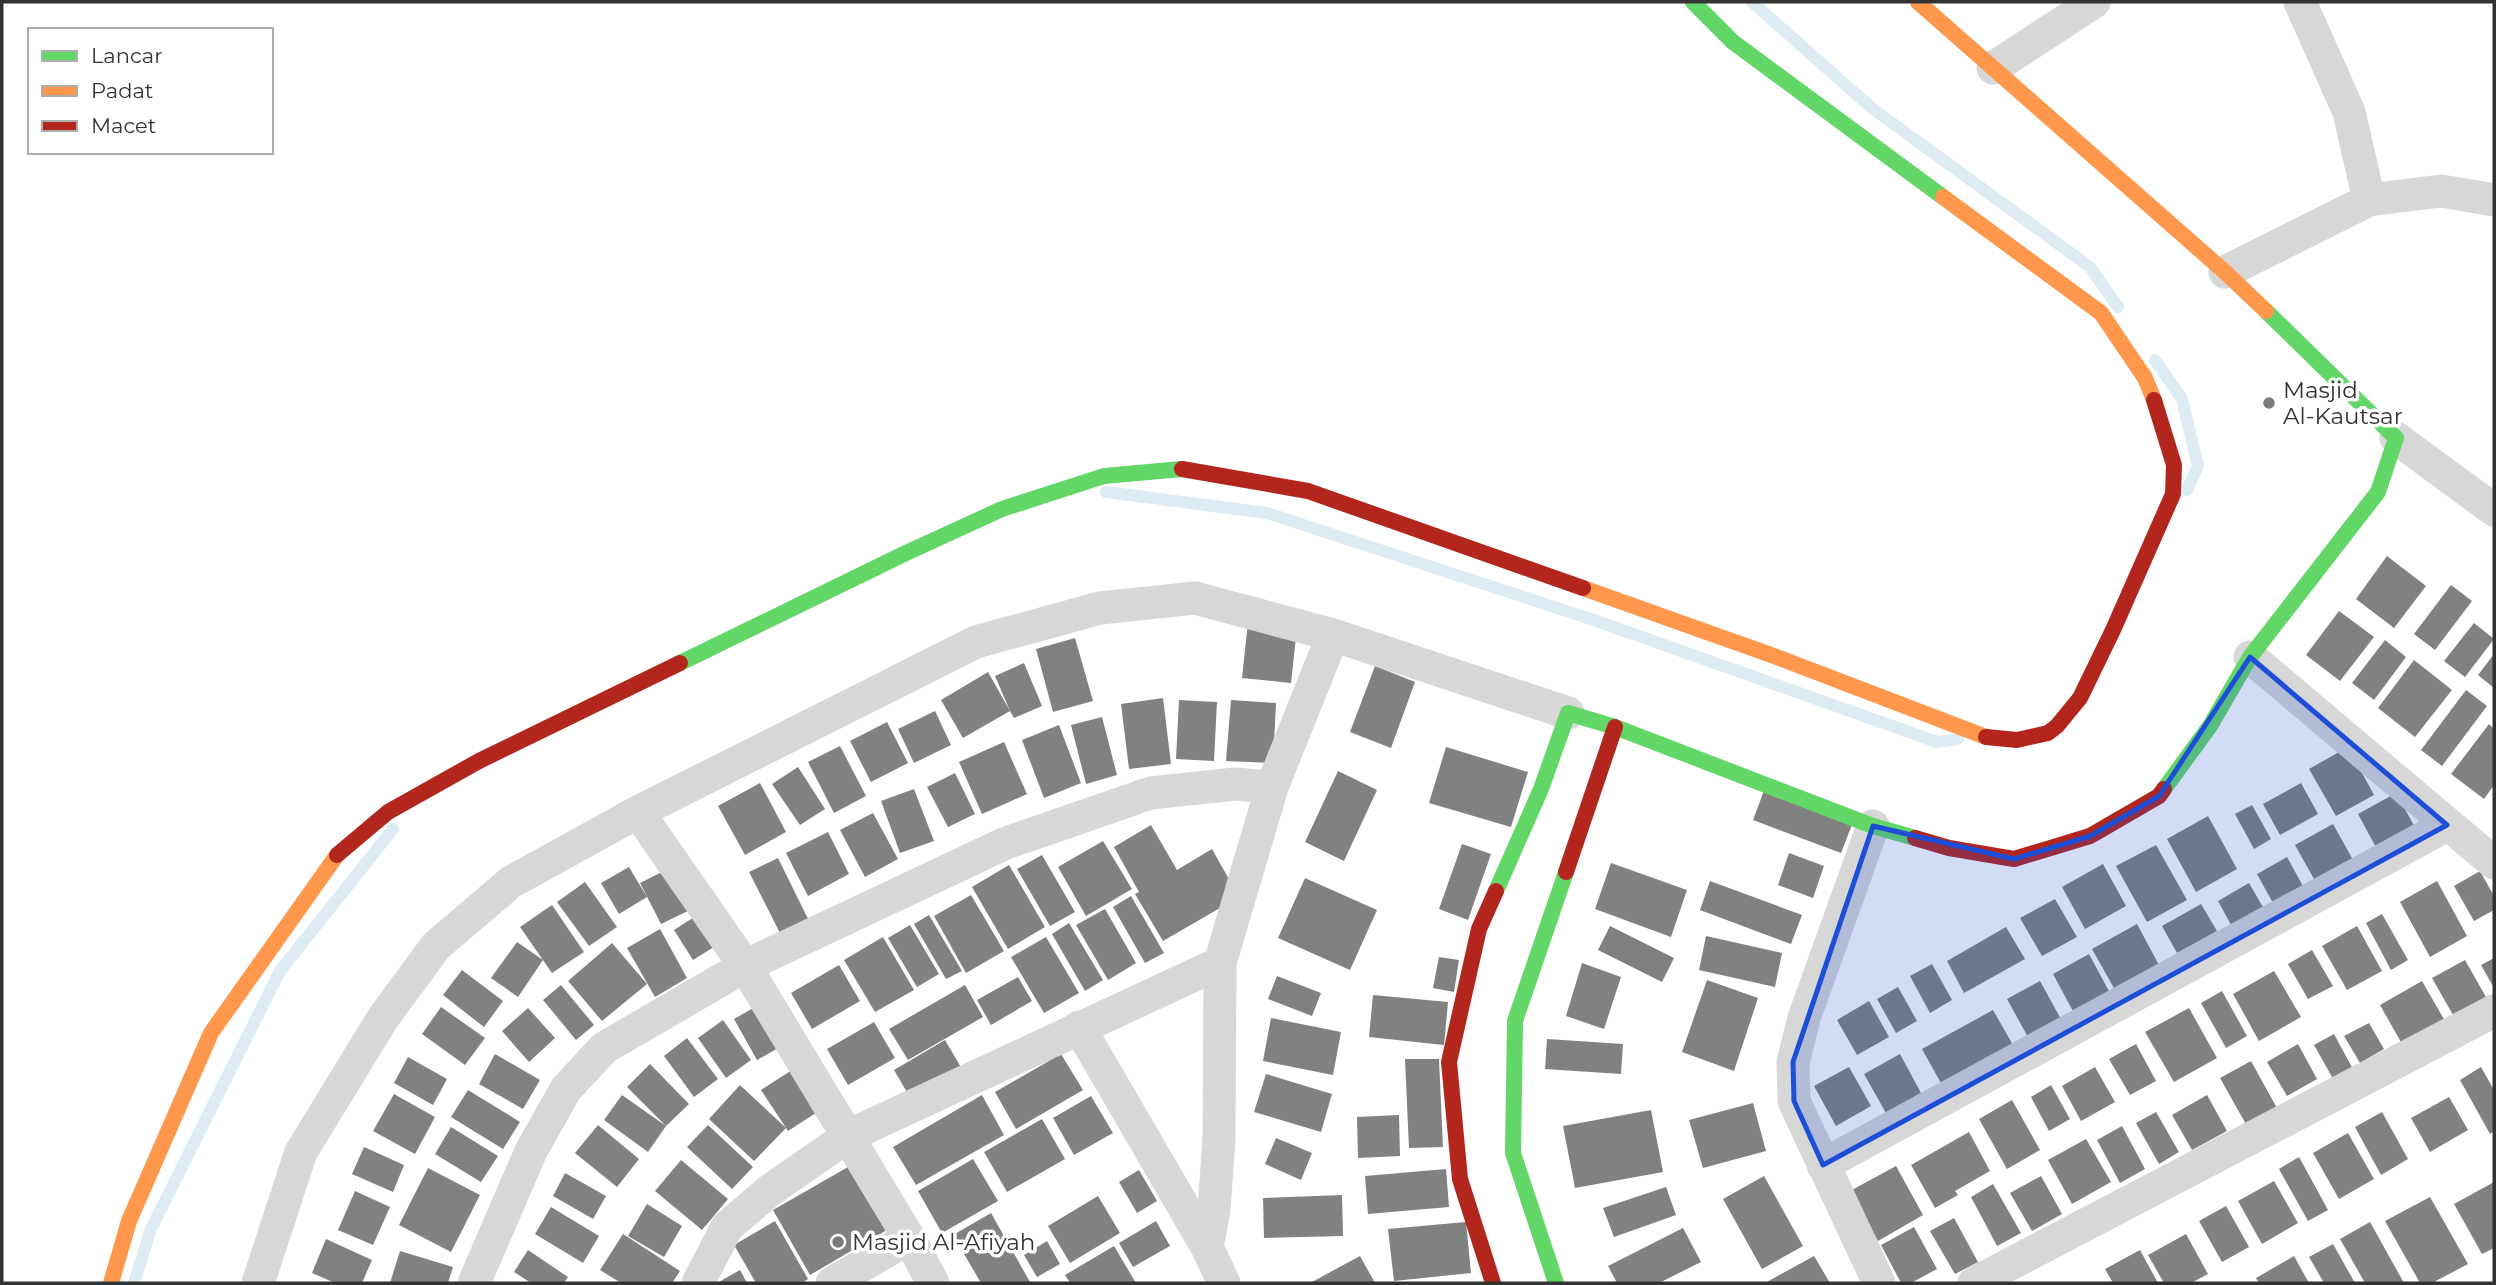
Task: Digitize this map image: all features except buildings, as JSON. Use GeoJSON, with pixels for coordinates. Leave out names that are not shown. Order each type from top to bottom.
{"type":"FeatureCollection","features":[{"type":"Feature","properties":{"kind":"street"},"geometry":{"type":"LineString","coordinates":[[111,1283],[129,1221],[211,1033],[334,858],[388,812],[479,761],[918,547],[1002,509],[1104,477],[1184,469],[1308,491],[1761,652],[1991,739],[2017,740],[2048,733],[2057,726],[2080,698],[2173,494],[2174,465],[2145,378],[2101,313],[1733,42],[1693,2]]}},
{"type":"Feature","properties":{"kind":"street"},"geometry":{"type":"LineString","coordinates":[[1918,2],[2225,272],[2396,438],[2494,510]]}},
{"type":"Feature","properties":{"kind":"street"},"geometry":{"type":"LineString","coordinates":[[1993,68],[2094,2]]}},
{"type":"Feature","properties":{"kind":"street"},"geometry":{"type":"LineString","coordinates":[[2300,2],[2349,113],[2369,200]]}},
{"type":"Feature","properties":{"kind":"street"},"geometry":{"type":"LineString","coordinates":[[2225,272],[2369,200],[2441,191],[2494,200]]}},
{"type":"Feature","properties":{"kind":"street"},"geometry":{"type":"LineString","coordinates":[[258,1283],[301,1152],[383,1018],[436,946],[511,882],[638,812],[976,642],[1100,608],[1195,598],[1333,635],[1615,727],[1873,826],[1949,848],[2014,859],[2090,835],[2159,796],[2210,726],[2250,657],[2378,492],[2396,438]]}},
{"type":"Feature","properties":{"kind":"street"},"geometry":{"type":"LineString","coordinates":[[1207,1247],[1214,1210],[1219,1138],[1220,963],[1272,787],[1333,635]]}},
{"type":"Feature","properties":{"kind":"street"},"geometry":{"type":"LineString","coordinates":[[2250,657],[2494,863]]}},
{"type":"Feature","properties":{"kind":"street"},"geometry":{"type":"LineString","coordinates":[[1493,1283],[1460,1179],[1449,1062],[1479,929],[1541,789],[1568,713]]}},
{"type":"Feature","properties":{"kind":"street"},"geometry":{"type":"LineString","coordinates":[[1556,1283],[1513,1153],[1515,1021],[1615,727]]}},
{"type":"Feature","properties":{"kind":"street"},"geometry":{"type":"LineString","coordinates":[[474,1283],[531,1151],[566,1089],[604,1048],[745,966],[1006,843],[1151,793],[1235,784],[1272,787]]}},
{"type":"Feature","properties":{"kind":"street"},"geometry":{"type":"LineString","coordinates":[[638,812],[745,966],[909,1238],[933,1283]]}},
{"type":"Feature","properties":{"kind":"street"},"geometry":{"type":"LineString","coordinates":[[1824,1165],[2448,825]]}},
{"type":"Feature","properties":{"kind":"street"},"geometry":{"type":"LineString","coordinates":[[1873,826],[1804,1018],[1793,1062],[1794,1101],[1879,1283]]}},
{"type":"Feature","properties":{"kind":"street"},"geometry":{"type":"LineString","coordinates":[[698,1283],[727,1227],[769,1191],[848,1136],[1220,963]]}},
{"type":"Feature","properties":{"kind":"street"},"geometry":{"type":"LineString","coordinates":[[1974,1283],[2494,1012]]}},
{"type":"Feature","properties":{"kind":"street"},"geometry":{"type":"LineString","coordinates":[[1079,1027],[1207,1247],[1224,1283]]}},
{"type":"Feature","properties":{"kind":"street"},"geometry":{"type":"LineString","coordinates":[[832,1283],[909,1238]]}},
{"type":"Feature","properties":{"kind":"highlighted area"},"geometry":{"type":"Polygon","coordinates":[[[2250,657],[2447,825],[1823,1165],[1794,1101],[1793,1062],[1873,826],[2014,859],[2090,836],[2159,796],[2250,657]]]}},
{"type":"Feature","properties":{"kind":"waterway"},"geometry":{"type":"LineString","coordinates":[[1752,2],[1873,109],[2090,267],[2118,307]]}},
{"type":"Feature","properties":{"kind":"waterway"},"geometry":{"type":"LineString","coordinates":[[2155,360],[2182,399],[2198,466],[2187,490]]}},
{"type":"Feature","properties":{"kind":"waterway"},"geometry":{"type":"LineString","coordinates":[[1106,492],[1267,513],[1591,619],[1937,742],[1958,739]]}},
{"type":"Feature","properties":{"kind":"waterway"},"geometry":{"type":"LineString","coordinates":[[134,1283],[151,1229],[280,971],[393,829]]}},
{"type":"Feature","properties":{"kind":"traffic: fast"},"geometry":{"type":"LineString","coordinates":[[1693,2],[1733,42],[1943,197]]}},
{"type":"Feature","properties":{"kind":"traffic: fast"},"geometry":{"type":"LineString","coordinates":[[2164,789],[2210,726],[2250,657],[2378,492],[2396,438],[2266,311]]}},
{"type":"Feature","properties":{"kind":"traffic: fast"},"geometry":{"type":"LineString","coordinates":[[680,663],[1002,509],[1104,476],[1182,469]]}},
{"type":"Feature","properties":{"kind":"traffic: fast"},"geometry":{"type":"LineString","coordinates":[[1496,891],[1541,789],[1568,713],[1615,727],[1873,826],[1915,838]]}},
{"type":"Feature","properties":{"kind":"traffic: fast"},"geometry":{"type":"LineString","coordinates":[[1556,1283],[1513,1153],[1515,1021],[1566,872]]}},
{"type":"Feature","properties":{"kind":"traffic: slow"},"geometry":{"type":"LineString","coordinates":[[1918,2],[2266,311]]}},
{"type":"Feature","properties":{"kind":"traffic: slow"},"geometry":{"type":"LineString","coordinates":[[1943,197],[2101,313],[2145,378],[2154,400]]}},
{"type":"Feature","properties":{"kind":"traffic: slow"},"geometry":{"type":"LineString","coordinates":[[1583,588],[1774,656],[1986,737]]}},
{"type":"Feature","properties":{"kind":"traffic: slow"},"geometry":{"type":"LineString","coordinates":[[111,1283],[129,1221],[211,1033],[337,855]]}},
{"type":"Feature","properties":{"kind":"traffic: jam"},"geometry":{"type":"LineString","coordinates":[[1986,737],[2017,740],[2048,733],[2080,698],[2173,494],[2174,465],[2154,400]]}},
{"type":"Feature","properties":{"kind":"traffic: jam"},"geometry":{"type":"LineString","coordinates":[[1182,469],[1308,491],[1583,588]]}},
{"type":"Feature","properties":{"kind":"traffic: jam"},"geometry":{"type":"LineString","coordinates":[[337,855],[388,812],[479,761],[680,663]]}},
{"type":"Feature","properties":{"kind":"traffic: jam"},"geometry":{"type":"LineString","coordinates":[[1566,872],[1615,727]]}},
{"type":"Feature","properties":{"kind":"traffic: jam"},"geometry":{"type":"LineString","coordinates":[[1915,838],[1949,848],[2014,859],[2090,836],[2159,796],[2164,789]]}},
{"type":"Feature","properties":{"kind":"traffic: jam"},"geometry":{"type":"LineString","coordinates":[[1493,1283],[1460,1179],[1449,1062],[1479,929],[1496,891]]}},
{"type":"Feature","properties":{"kind":"place","name":"Masjid Al-Kautsar"},"geometry":{"type":"Point","coordinates":[2269,403]}},
{"type":"Feature","properties":{"kind":"place","name":"Masjid Al-Afiyah"},"geometry":{"type":"Point","coordinates":[838,1242]}}]}
